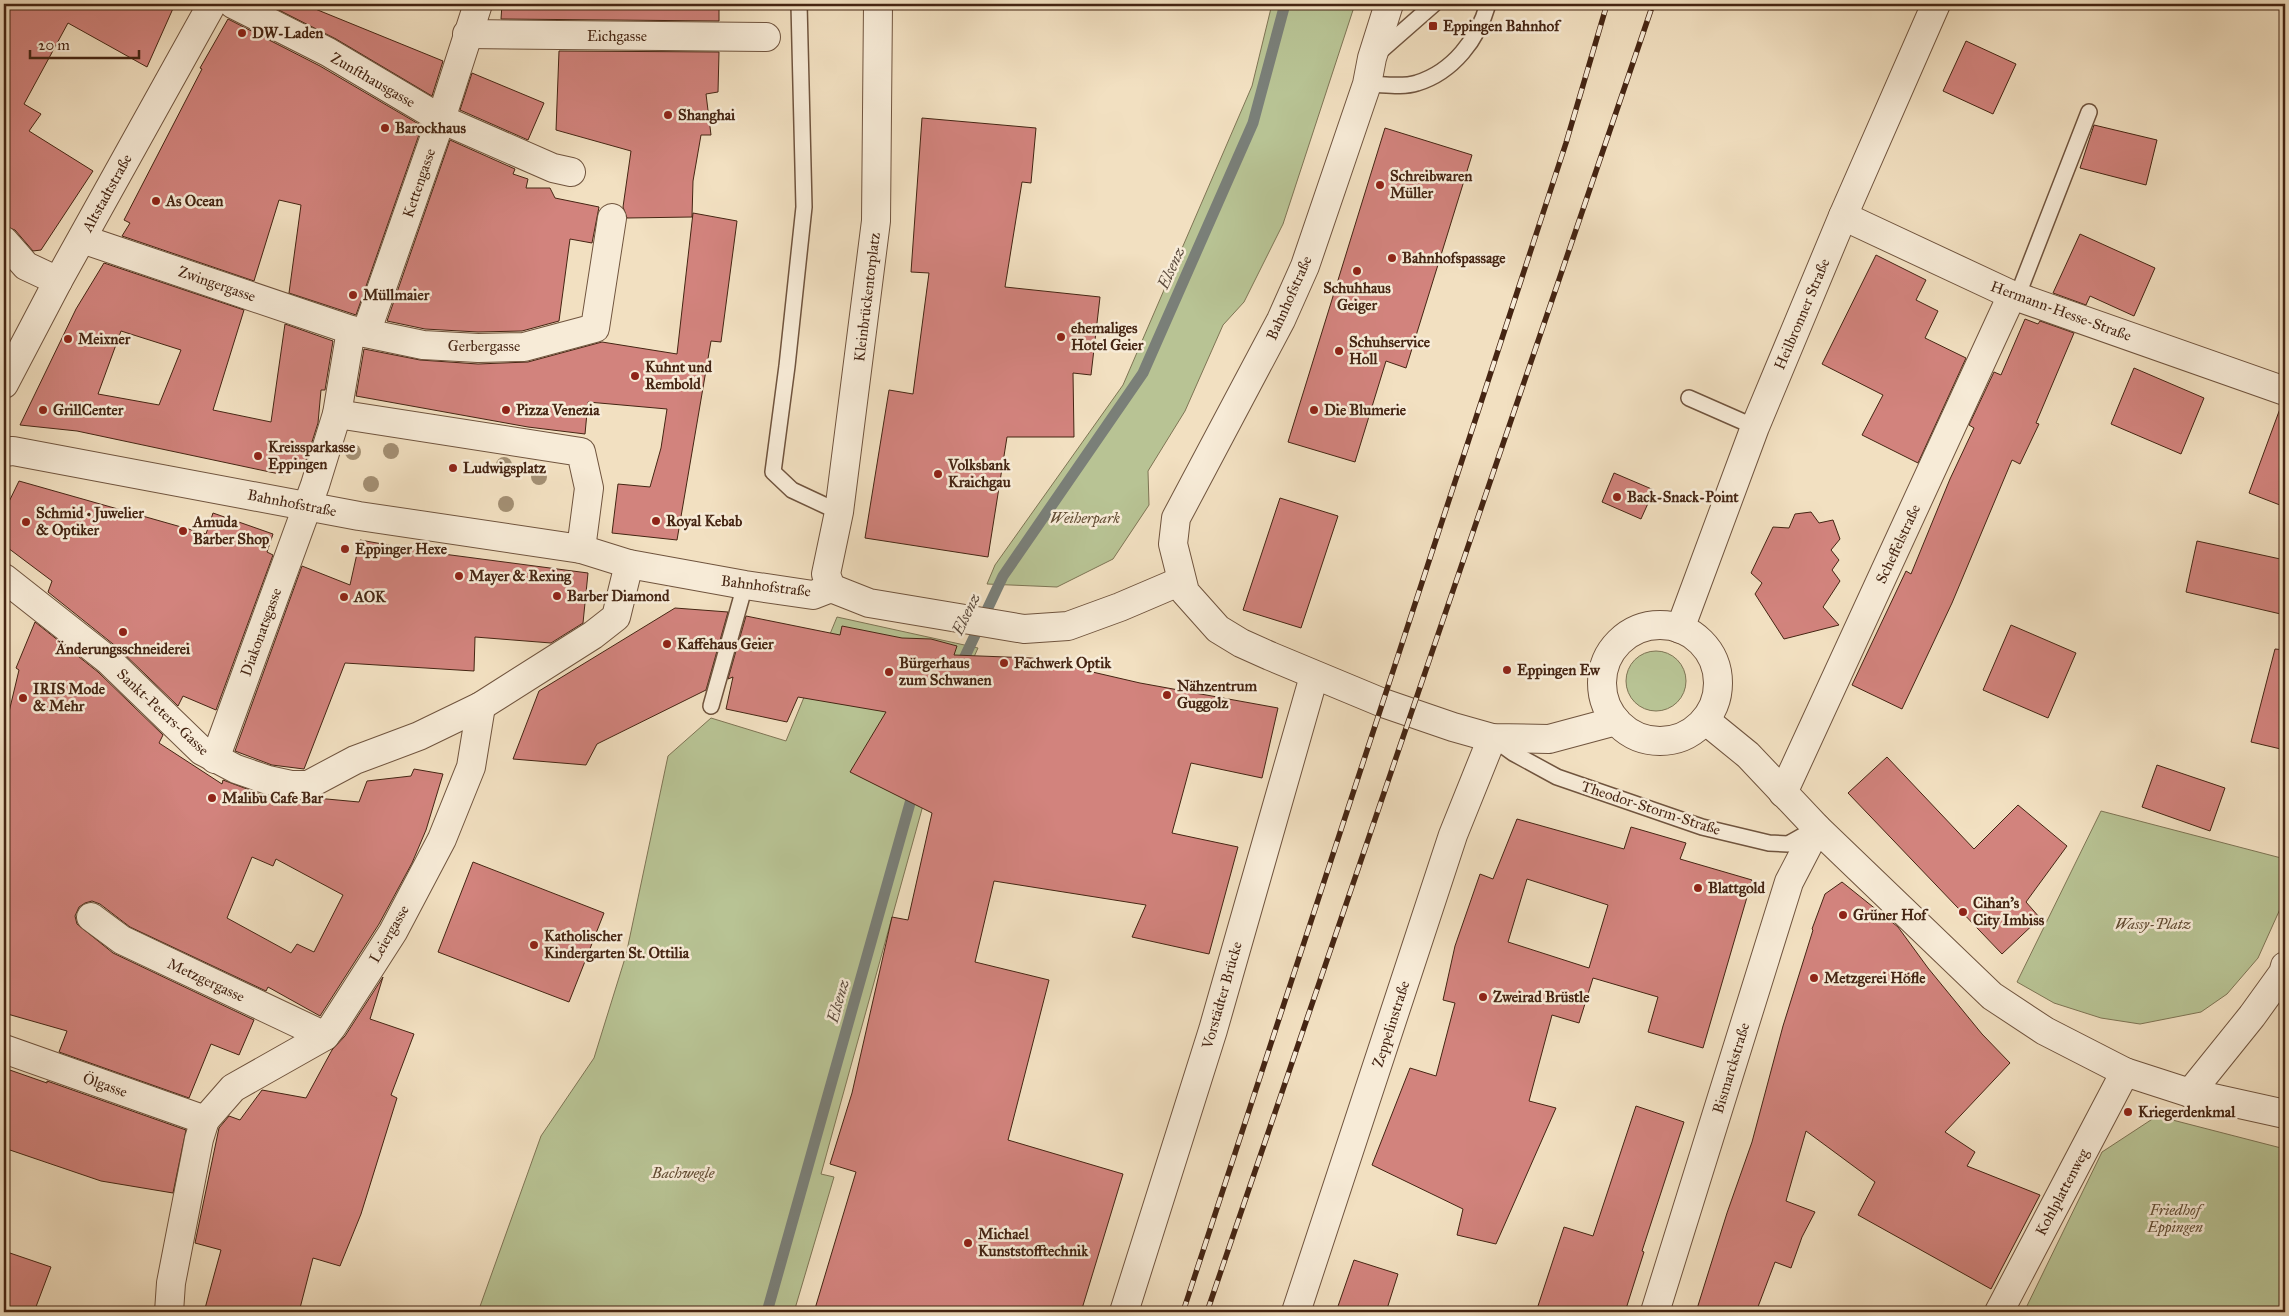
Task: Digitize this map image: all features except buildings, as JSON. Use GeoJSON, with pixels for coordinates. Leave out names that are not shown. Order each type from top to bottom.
{"type":"FeatureCollection","features":[{"type":"Feature","properties":{"kind":"street","name":"Altstadtstraße"},"geometry":{"type":"LineString","coordinates":[[4,384],[58,281],[212,4]]}},
{"type":"Feature","properties":{"kind":"street","name":"Zunfthausgasse"},"geometry":{"type":"LineString","coordinates":[[233,4],[328,52],[441,120],[552,168],[571,172]]}},
{"type":"Feature","properties":{"kind":"street","name":"Kettengasse"},"geometry":{"type":"LineString","coordinates":[[306,505],[315,485],[337,414],[359,332],[441,120],[478,4]]}},
{"type":"Feature","properties":{"kind":"street","name":"Kleinbrückentorplatz"},"geometry":{"type":"LineString","coordinates":[[831,588],[826,574],[839,512],[876,221],[878,4]]}},
{"type":"Feature","properties":{"kind":"street","name":"Bahnhofstraße"},"geometry":{"type":"LineString","coordinates":[[1314,676],[1241,643],[1218,629],[1185,592],[1173,544],[1176,518],[1281,320],[1305,266],[1369,71],[1388,4]]}},
{"type":"Feature","properties":{"kind":"street","name":"Heilbronner Straße"},"geometry":{"type":"LineString","coordinates":[[1680,629],[1755,426],[1843,216],[1936,4]]}},
{"type":"Feature","properties":{"kind":"street","name":"Eichgasse"},"geometry":{"type":"LineString","coordinates":[[467,34],[766,37]]}},
{"type":"Feature","properties":{"kind":"street","name":"Hermann-Hesse-Straße"},"geometry":{"type":"LineString","coordinates":[[1843,216],[2014,296],[2285,391]]}},
{"type":"Feature","properties":{"kind":"street","name":"Gerbergasse"},"geometry":{"type":"LineString","coordinates":[[359,332],[423,345],[478,348],[524,347],[595,328],[612,218]]}},
{"type":"Feature","properties":{"kind":"street","name":"Zwingergasse"},"geometry":{"type":"LineString","coordinates":[[82,238],[359,332]]}},
{"type":"Feature","properties":{"kind":"street"},"geometry":{"type":"LineString","coordinates":[[4,241],[26,266],[58,281]]}},
{"type":"Feature","properties":{"kind":"street","name":"Scheffelstraße"},"geometry":{"type":"LineString","coordinates":[[1783,793],[2014,296]]}},
{"type":"Feature","properties":{"kind":"street"},"geometry":{"type":"LineString","coordinates":[[337,414],[581,452],[590,488],[581,550]]}},
{"type":"Feature","properties":{"kind":"street","name":"Bahnhofstraße"},"geometry":{"type":"LineString","coordinates":[[4,452],[13,451],[359,516],[581,550],[629,564],[745,585],[813,595],[831,588],[869,603],[1024,629],[1068,626],[1120,607],[1181,581]]}},
{"type":"Feature","properties":{"kind":"street","name":"Diakonatsgasse"},"geometry":{"type":"LineString","coordinates":[[204,751],[306,505]]}},
{"type":"Feature","properties":{"kind":"street"},"geometry":{"type":"LineString","coordinates":[[480,706],[593,635],[616,617],[629,564]]}},
{"type":"Feature","properties":{"kind":"street","name":"Sankt-Peters-Gasse"},"geometry":{"type":"LineString","coordinates":[[4,578],[108,660],[204,751],[236,769],[268,780],[291,785],[308,785],[355,760],[419,736],[480,706]]}},
{"type":"Feature","properties":{"kind":"street"},"geometry":{"type":"LineString","coordinates":[[1658,625],[1680,629],[1693,636],[1705,646],[1717,673],[1715,703],[1704,720],[1689,733],[1670,740],[1650,740],[1631,734],[1616,721],[1606,702],[1603,691],[1604,670],[1613,650],[1628,635],[1643,628],[1658,625]]}},
{"type":"Feature","properties":{"kind":"street","name":"Theodor-Storm-Straße"},"geometry":{"type":"LineString","coordinates":[[1314,676],[1412,713],[1492,738],[1549,739],[1616,721]]}},
{"type":"Feature","properties":{"kind":"street","name":"Vorstädter Brücke"},"geometry":{"type":"LineString","coordinates":[[1124,1312],[1212,1030],[1314,676]]}},
{"type":"Feature","properties":{"kind":"street","name":"Leiergasse"},"geometry":{"type":"LineString","coordinates":[[169,1312],[171,1283],[199,1139],[205,1120],[233,1088],[325,1036],[392,932],[442,839],[471,767],[480,706]]}},
{"type":"Feature","properties":{"kind":"street"},"geometry":{"type":"LineString","coordinates":[[1704,720],[1748,754],[1817,828],[1992,996],[2045,1031],[2125,1072],[2190,1094],[2285,1114]]}},
{"type":"Feature","properties":{"kind":"street","name":"Zeppelinstraße"},"geometry":{"type":"LineString","coordinates":[[1296,1312],[1453,834],[1492,738]]}},
{"type":"Feature","properties":{"kind":"street","name":"Bismarckstraße"},"geometry":{"type":"LineString","coordinates":[[1655,1312],[1788,882],[1817,828]]}},
{"type":"Feature","properties":{"kind":"street","name":"Metzgergasse"},"geometry":{"type":"LineString","coordinates":[[91,917],[122,940],[325,1036]]}},
{"type":"Feature","properties":{"kind":"street"},"geometry":{"type":"LineString","coordinates":[[2190,1094],[2252,1016],[2283,973],[2285,966]]}},
{"type":"Feature","properties":{"kind":"street","name":"Ölgasse"},"geometry":{"type":"LineString","coordinates":[[4,1049],[205,1120]]}},
{"type":"Feature","properties":{"kind":"street","name":"Kohlplattenweg"},"geometry":{"type":"LineString","coordinates":[[1999,1312],[2125,1072]]}},
{"type":"Feature","properties":{"kind":"lane"},"geometry":{"type":"LineString","coordinates":[[799,4],[804,207],[787,366],[773,472],[792,490],[839,512]]}},
{"type":"Feature","properties":{"kind":"lane"},"geometry":{"type":"LineString","coordinates":[[1434,4],[1369,71],[1415,84],[1434,76],[1451,64],[1470,44],[1483,21],[1488,4]]}},
{"type":"Feature","properties":{"kind":"lane"},"geometry":{"type":"LineString","coordinates":[[2014,296],[2089,112]]}},
{"type":"Feature","properties":{"kind":"lane"},"geometry":{"type":"LineString","coordinates":[[1689,398],[1755,426]]}},
{"type":"Feature","properties":{"kind":"lane"},"geometry":{"type":"LineString","coordinates":[[711,706],[745,585]]}},
{"type":"Feature","properties":{"kind":"lane","name":"Theodor-Storm-Straße"},"geometry":{"type":"LineString","coordinates":[[1492,738],[1513,753],[1557,777],[1702,827],[1769,843],[1788,844],[1817,828]]}},
{"type":"Feature","properties":{"kind":"green space","name":"Weiherpark"},"geometry":{"type":"Polygon","coordinates":[[[1272,4],[1355,4],[1283,224],[1244,302],[1223,325],[1185,411],[1148,471],[1149,505],[1113,559],[1057,587],[987,584],[995,565],[1123,385],[1252,86],[1272,4]]]}},
{"type":"Feature","properties":{"kind":"green space","name":"Bachwegle"},"geometry":{"type":"Polygon","coordinates":[[[837,617],[978,648],[948,715],[821,1174],[834,1177],[794,1312],[478,1312],[541,1136],[594,1058],[626,955],[668,756],[711,718],[786,741],[837,617]]]}},
{"type":"Feature","properties":{"kind":"green space"},"geometry":{"type":"Polygon","coordinates":[[[1656,651],[1672,656],[1677,660],[1681,665],[1686,681],[1681,697],[1677,702],[1672,706],[1656,711],[1640,706],[1635,702],[1631,697],[1626,681],[1631,665],[1635,660],[1640,656],[1656,651]]]}},
{"type":"Feature","properties":{"kind":"green space","name":"Wassy-Platz"},"geometry":{"type":"Polygon","coordinates":[[[2101,811],[2285,859],[2285,898],[2258,958],[2227,994],[2201,1012],[2140,1024],[2101,1018],[2054,1003],[2017,982],[2101,811]]]}},
{"type":"Feature","properties":{"kind":"green space","name":"Friedhof Eppingen"},"geometry":{"type":"Polygon","coordinates":[[[2157,1116],[2285,1149],[2285,1312],[2024,1312],[2102,1152],[2157,1116]]]}},
{"type":"Feature","properties":{"kind":"waterway","name":"Elsenz"},"geometry":{"type":"LineString","coordinates":[[959,669],[1003,576],[1143,373],[1253,123],[1285,4]]}},
{"type":"Feature","properties":{"kind":"waterway","name":"Elsenz"},"geometry":{"type":"LineString","coordinates":[[767,1312],[914,789]]}},
{"type":"Feature","properties":{"kind":"railway"},"geometry":{"type":"LineString","coordinates":[[1183,1312],[1566,143],[1607,4]]}},
{"type":"Feature","properties":{"kind":"railway"},"geometry":{"type":"LineString","coordinates":[[1207,1312],[1653,4]]}},
{"type":"Feature","properties":{"kind":"place","name":"Eppingen Bahnhof"},"geometry":{"type":"Point","coordinates":[1433,26]}},
{"type":"Feature","properties":{"kind":"place","name":"DW-Laden"},"geometry":{"type":"Point","coordinates":[242,33]}},
{"type":"Feature","properties":{"kind":"place","name":"Shanghai"},"geometry":{"type":"Point","coordinates":[668,115]}},
{"type":"Feature","properties":{"kind":"place","name":"Barockhaus"},"geometry":{"type":"Point","coordinates":[385,128]}},
{"type":"Feature","properties":{"kind":"place","name":"Schreibwaren Müller"},"geometry":{"type":"Point","coordinates":[1380,185]}},
{"type":"Feature","properties":{"kind":"place","name":"As Ocean"},"geometry":{"type":"Point","coordinates":[156,201]}},
{"type":"Feature","properties":{"kind":"place","name":"Bahnhofspassage"},"geometry":{"type":"Point","coordinates":[1392,258]}},
{"type":"Feature","properties":{"kind":"place","name":"Schuhhaus Geiger"},"geometry":{"type":"Point","coordinates":[1357,271]}},
{"type":"Feature","properties":{"kind":"place","name":"Müllmaier"},"geometry":{"type":"Point","coordinates":[353,295]}},
{"type":"Feature","properties":{"kind":"place","name":"ehemaliges Hotel Geier"},"geometry":{"type":"Point","coordinates":[1061,337]}},
{"type":"Feature","properties":{"kind":"place","name":"Meixner"},"geometry":{"type":"Point","coordinates":[68,339]}},
{"type":"Feature","properties":{"kind":"place","name":"Schuhservice Holl"},"geometry":{"type":"Point","coordinates":[1339,351]}},
{"type":"Feature","properties":{"kind":"place","name":"Kuhnt und Rembold"},"geometry":{"type":"Point","coordinates":[635,376]}},
{"type":"Feature","properties":{"kind":"place","name":"GrillCenter"},"geometry":{"type":"Point","coordinates":[43,410]}},
{"type":"Feature","properties":{"kind":"place","name":"Pizza Venezia"},"geometry":{"type":"Point","coordinates":[506,410]}},
{"type":"Feature","properties":{"kind":"place","name":"Die Blumerie"},"geometry":{"type":"Point","coordinates":[1314,410]}},
{"type":"Feature","properties":{"kind":"place","name":"Kreissparkasse Eppingen"},"geometry":{"type":"Point","coordinates":[258,456]}},
{"type":"Feature","properties":{"kind":"place","name":"Ludwigsplatz"},"geometry":{"type":"Point","coordinates":[453,468]}},
{"type":"Feature","properties":{"kind":"place","name":"Volksbank Kraichgau"},"geometry":{"type":"Point","coordinates":[938,474]}},
{"type":"Feature","properties":{"kind":"place","name":"Back-Snack-Point"},"geometry":{"type":"Point","coordinates":[1617,497]}},
{"type":"Feature","properties":{"kind":"place","name":"Royal Kebab"},"geometry":{"type":"Point","coordinates":[656,521]}},
{"type":"Feature","properties":{"kind":"place","name":"Schmid • Juwelier & Optiker"},"geometry":{"type":"Point","coordinates":[26,522]}},
{"type":"Feature","properties":{"kind":"place","name":"Amuda Barber Shop"},"geometry":{"type":"Point","coordinates":[183,531]}},
{"type":"Feature","properties":{"kind":"place","name":"Eppinger Hexe"},"geometry":{"type":"Point","coordinates":[345,549]}},
{"type":"Feature","properties":{"kind":"place","name":"Mayer & Rexing"},"geometry":{"type":"Point","coordinates":[459,576]}},
{"type":"Feature","properties":{"kind":"place","name":"Barber Diamond"},"geometry":{"type":"Point","coordinates":[557,596]}},
{"type":"Feature","properties":{"kind":"place","name":"AOK"},"geometry":{"type":"Point","coordinates":[344,597]}},
{"type":"Feature","properties":{"kind":"place","name":"Änderungsschneiderei"},"geometry":{"type":"Point","coordinates":[123,632]}},
{"type":"Feature","properties":{"kind":"place","name":"Kaffehaus Geier"},"geometry":{"type":"Point","coordinates":[667,644]}},
{"type":"Feature","properties":{"kind":"place","name":"Fachwerk Optik"},"geometry":{"type":"Point","coordinates":[1004,663]}},
{"type":"Feature","properties":{"kind":"place","name":"Eppingen Ew"},"geometry":{"type":"Point","coordinates":[1507,670]}},
{"type":"Feature","properties":{"kind":"place","name":"Bürgerhaus zum Schwanen"},"geometry":{"type":"Point","coordinates":[889,672]}},
{"type":"Feature","properties":{"kind":"place","name":"Nähzentrum Guggolz"},"geometry":{"type":"Point","coordinates":[1167,695]}},
{"type":"Feature","properties":{"kind":"place","name":"IRIS Mode & Mehr"},"geometry":{"type":"Point","coordinates":[23,698]}},
{"type":"Feature","properties":{"kind":"place","name":"Malibu Cafe Bar"},"geometry":{"type":"Point","coordinates":[212,798]}},
{"type":"Feature","properties":{"kind":"place","name":"Blattgold"},"geometry":{"type":"Point","coordinates":[1698,888]}},
{"type":"Feature","properties":{"kind":"place","name":"Cihan's City Imbiss"},"geometry":{"type":"Point","coordinates":[1963,912]}},
{"type":"Feature","properties":{"kind":"place","name":"Grüner Hof"},"geometry":{"type":"Point","coordinates":[1843,915]}},
{"type":"Feature","properties":{"kind":"place","name":"Katholischer Kindergarten St. Ottilia"},"geometry":{"type":"Point","coordinates":[534,945]}},
{"type":"Feature","properties":{"kind":"place","name":"Metzgerei Höfle"},"geometry":{"type":"Point","coordinates":[1814,978]}},
{"type":"Feature","properties":{"kind":"place","name":"Zweirad Brüstle"},"geometry":{"type":"Point","coordinates":[1483,997]}},
{"type":"Feature","properties":{"kind":"place","name":"Kriegerdenkmal"},"geometry":{"type":"Point","coordinates":[2128,1112]}},
{"type":"Feature","properties":{"kind":"place","name":"Michael Kunststofftechnik"},"geometry":{"type":"Point","coordinates":[968,1243]}}]}
